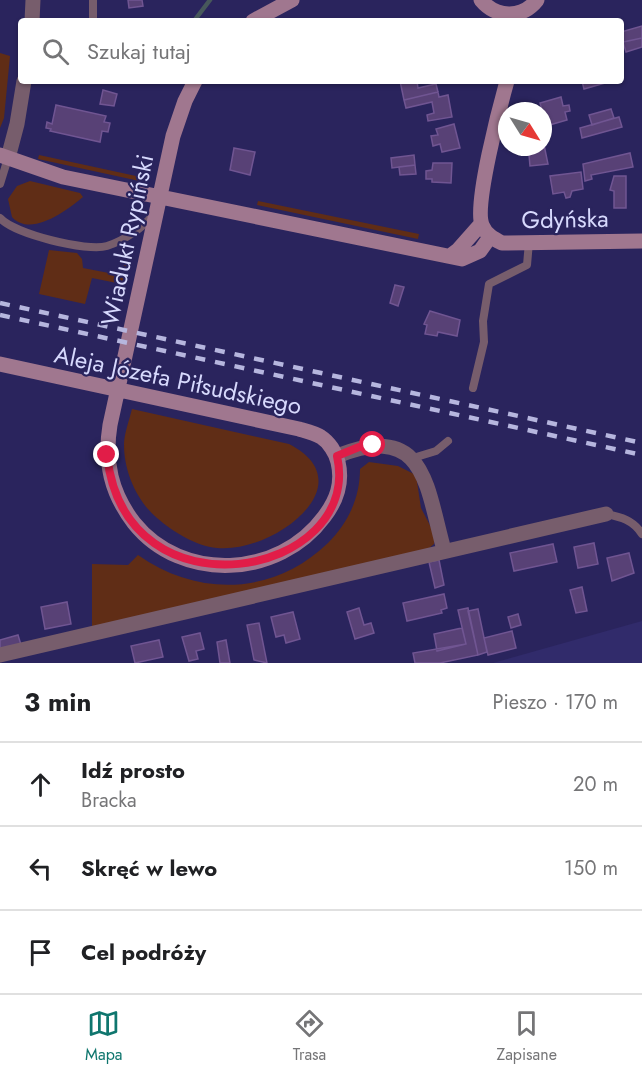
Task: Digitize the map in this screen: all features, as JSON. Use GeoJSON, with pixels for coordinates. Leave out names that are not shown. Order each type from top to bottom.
{"type":"FeatureCollection","features":[{"type":"Feature","properties":{"kind":"main road"},"geometry":{"type":"LineString","coordinates":[[259,18],[292,0]]}},
{"type":"Feature","properties":{"kind":"main road"},"geometry":{"type":"LineString","coordinates":[[481,0],[505,18],[525,16],[537,0]]}},
{"type":"Feature","properties":{"kind":"main road","name":"Wiadukt Rypiński"},"geometry":{"type":"LineString","coordinates":[[194,84],[173,136],[110,425],[107,455],[110,476],[125,511],[144,536],[170,553],[191,561],[219,566],[244,565],[267,559],[310,533],[329,511],[338,492],[341,474],[337,456]]}},
{"type":"Feature","properties":{"kind":"main road"},"geometry":{"type":"LineString","coordinates":[[4,156],[63,177],[462,258],[480,251],[486,231],[490,149],[506,84]]}},
{"type":"Feature","properties":{"kind":"main road","name":"Gdyńska"},"geometry":{"type":"LineString","coordinates":[[486,231],[502,243],[642,242]]}},
{"type":"Feature","properties":{"kind":"main road","name":"Aleja Józefa Piłsudskiego"},"geometry":{"type":"LineString","coordinates":[[0,364],[299,429],[320,436],[337,456]]}},
{"type":"Feature","properties":{"kind":"street"},"geometry":{"type":"LineString","coordinates":[[32,18],[33,0]]}},
{"type":"Feature","properties":{"kind":"street"},"geometry":{"type":"LineString","coordinates":[[4,156],[17,124],[24,84]]}},
{"type":"Feature","properties":{"kind":"street"},"geometry":{"type":"LineString","coordinates":[[337,456],[359,447],[373,445],[402,451],[413,458],[422,471],[444,550]]}},
{"type":"Feature","properties":{"kind":"street"},"geometry":{"type":"LineString","coordinates":[[0,655],[606,514]]}},
{"type":"Feature","properties":{"kind":"lane"},"geometry":{"type":"LineString","coordinates":[[93,0],[93,18]]}},
{"type":"Feature","properties":{"kind":"lane"},"geometry":{"type":"LineString","coordinates":[[0,183],[4,156]]}},
{"type":"Feature","properties":{"kind":"lane"},"geometry":{"type":"LineString","coordinates":[[0,218],[7,226],[28,233],[71,244],[105,247],[149,220],[165,199]]}},
{"type":"Feature","properties":{"kind":"lane"},"geometry":{"type":"LineString","coordinates":[[473,388],[483,342],[483,321],[489,284],[527,265],[529,242]]}},
{"type":"Feature","properties":{"kind":"lane"},"geometry":{"type":"LineString","coordinates":[[413,458],[436,451],[448,441]]}},
{"type":"Feature","properties":{"kind":"lane"},"geometry":{"type":"LineString","coordinates":[[606,514],[625,518],[637,526],[642,534]]}},
{"type":"Feature","properties":{"kind":"shaded area"},"geometry":{"type":"Polygon","coordinates":[[[0,53],[10,56],[4,118],[0,128],[0,53]]]}},
{"type":"Feature","properties":{"kind":"shaded area"},"geometry":{"type":"Polygon","coordinates":[[[39,155],[146,178],[144,182],[38,159],[39,155]]]}},
{"type":"Feature","properties":{"kind":"shaded area"},"geometry":{"type":"Polygon","coordinates":[[[30,181],[80,193],[83,197],[49,220],[29,225],[20,223],[12,217],[8,199],[17,186],[30,181]]]}},
{"type":"Feature","properties":{"kind":"shaded area"},"geometry":{"type":"Polygon","coordinates":[[[258,201],[419,234],[418,239],[257,205],[258,201]]]}},
{"type":"Feature","properties":{"kind":"shaded area"},"geometry":{"type":"Polygon","coordinates":[[[49,250],[77,253],[82,259],[83,268],[119,275],[129,255],[122,284],[92,278],[85,304],[39,294],[49,250]]]}},
{"type":"Feature","properties":{"kind":"shaded area"},"geometry":{"type":"Polygon","coordinates":[[[132,409],[289,444],[311,460],[318,478],[315,496],[303,513],[285,528],[262,540],[239,547],[217,548],[193,541],[177,533],[157,518],[143,503],[133,485],[126,465],[124,445],[132,409]]]}},
{"type":"Feature","properties":{"kind":"shaded area"},"geometry":{"type":"Polygon","coordinates":[[[369,462],[398,466],[416,475],[421,508],[434,533],[434,544],[428,549],[92,628],[92,564],[128,565],[138,555],[161,569],[186,579],[211,584],[236,585],[260,581],[284,573],[307,560],[335,535],[352,509],[358,490],[360,469],[369,462]]]}},
{"type":"Feature","properties":{"kind":"shaded area"},"geometry":{"type":"Polygon","coordinates":[[[642,621],[642,663],[493,663],[642,621]]]}},
{"type":"Feature","properties":{"kind":"building"},"geometry":{"type":"Polygon","coordinates":[[[128,0],[142,0],[143,6],[129,8],[128,0]]]}},
{"type":"Feature","properties":{"kind":"building"},"geometry":{"type":"Polygon","coordinates":[[[642,26],[642,38],[624,42],[624,31],[642,26]]]}},
{"type":"Feature","properties":{"kind":"building"},"geometry":{"type":"Polygon","coordinates":[[[642,38],[642,47],[626,52],[624,42],[642,38]]]}},
{"type":"Feature","properties":{"kind":"building"},"geometry":{"type":"Polygon","coordinates":[[[401,84],[417,84],[418,88],[436,84],[438,92],[404,100],[401,84]]]}},
{"type":"Feature","properties":{"kind":"building"},"geometry":{"type":"Polygon","coordinates":[[[583,84],[602,84],[584,89],[583,84]]]}},
{"type":"Feature","properties":{"kind":"building"},"geometry":{"type":"Polygon","coordinates":[[[103,90],[117,94],[114,106],[100,104],[103,90]]]}},
{"type":"Feature","properties":{"kind":"building"},"geometry":{"type":"Polygon","coordinates":[[[438,92],[439,97],[448,95],[452,117],[428,121],[427,115],[434,113],[432,102],[406,108],[404,100],[438,92]]]}},
{"type":"Feature","properties":{"kind":"building"},"geometry":{"type":"Polygon","coordinates":[[[561,97],[563,106],[569,105],[570,111],[565,112],[567,120],[552,124],[552,102],[544,102],[561,97]]]}},
{"type":"Feature","properties":{"kind":"building"},"geometry":{"type":"Polygon","coordinates":[[[56,105],[106,116],[104,122],[110,123],[108,132],[102,131],[100,142],[50,131],[51,129],[46,128],[47,122],[52,124],[56,105]]]}},
{"type":"Feature","properties":{"kind":"building"},"geometry":{"type":"Polygon","coordinates":[[[611,109],[614,118],[592,125],[589,115],[611,109]]]}},
{"type":"Feature","properties":{"kind":"building"},"geometry":{"type":"Polygon","coordinates":[[[619,117],[622,127],[582,138],[580,128],[619,117]]]}},
{"type":"Feature","properties":{"kind":"building"},"geometry":{"type":"Polygon","coordinates":[[[454,124],[460,148],[442,152],[440,144],[433,146],[431,136],[438,135],[436,129],[454,124]]]}},
{"type":"Feature","properties":{"kind":"building"},"geometry":{"type":"Polygon","coordinates":[[[234,148],[255,152],[250,175],[230,170],[234,148]]]}},
{"type":"Feature","properties":{"kind":"building"},"geometry":{"type":"Polygon","coordinates":[[[630,153],[633,167],[591,175],[592,179],[585,181],[583,164],[630,153]]]}},
{"type":"Feature","properties":{"kind":"building"},"geometry":{"type":"Polygon","coordinates":[[[414,155],[415,165],[392,168],[391,158],[414,155]]]}},
{"type":"Feature","properties":{"kind":"building"},"geometry":{"type":"Polygon","coordinates":[[[529,156],[546,156],[548,164],[530,166],[529,156]]]}},
{"type":"Feature","properties":{"kind":"building"},"geometry":{"type":"Polygon","coordinates":[[[433,163],[452,163],[451,183],[432,182],[432,179],[426,179],[426,171],[432,170],[433,163]]]}},
{"type":"Feature","properties":{"kind":"building"},"geometry":{"type":"Polygon","coordinates":[[[415,165],[416,174],[400,175],[399,167],[415,165]]]}},
{"type":"Feature","properties":{"kind":"building"},"geometry":{"type":"Polygon","coordinates":[[[581,172],[583,189],[572,191],[570,197],[566,198],[564,192],[553,194],[550,176],[581,172]]]}},
{"type":"Feature","properties":{"kind":"building"},"geometry":{"type":"Polygon","coordinates":[[[614,176],[626,176],[626,208],[614,208],[614,191],[610,190],[614,176]]]}},
{"type":"Feature","properties":{"kind":"building"},"geometry":{"type":"Polygon","coordinates":[[[395,285],[404,287],[398,306],[390,303],[395,285]]]}},
{"type":"Feature","properties":{"kind":"building"},"geometry":{"type":"Polygon","coordinates":[[[430,311],[460,320],[457,336],[438,332],[437,336],[425,334],[427,325],[424,324],[430,311]]]}},
{"type":"Feature","properties":{"kind":"building"},"geometry":{"type":"Polygon","coordinates":[[[594,543],[598,564],[578,568],[574,547],[594,543]]]}},
{"type":"Feature","properties":{"kind":"building"},"geometry":{"type":"Polygon","coordinates":[[[553,544],[557,562],[514,571],[510,553],[553,544]]]}},
{"type":"Feature","properties":{"kind":"building"},"geometry":{"type":"Polygon","coordinates":[[[629,553],[634,573],[612,581],[607,558],[629,553]]]}},
{"type":"Feature","properties":{"kind":"building"},"geometry":{"type":"Polygon","coordinates":[[[439,560],[444,585],[435,588],[429,562],[439,560]]]}},
{"type":"Feature","properties":{"kind":"building"},"geometry":{"type":"Polygon","coordinates":[[[582,587],[587,611],[576,613],[570,590],[582,587]]]}},
{"type":"Feature","properties":{"kind":"building"},"geometry":{"type":"Polygon","coordinates":[[[444,594],[447,608],[441,610],[442,613],[407,621],[403,603],[444,594]]]}},
{"type":"Feature","properties":{"kind":"building"},"geometry":{"type":"Polygon","coordinates":[[[67,602],[71,624],[45,629],[41,607],[67,602]]]}},
{"type":"Feature","properties":{"kind":"building"},"geometry":{"type":"Polygon","coordinates":[[[359,608],[364,625],[371,623],[374,633],[355,639],[347,612],[359,608]]]}},
{"type":"Feature","properties":{"kind":"building"},"geometry":{"type":"Polygon","coordinates":[[[468,608],[478,655],[440,663],[415,663],[413,653],[466,644],[458,610],[468,608]]]}},
{"type":"Feature","properties":{"kind":"building"},"geometry":{"type":"Polygon","coordinates":[[[478,609],[487,652],[478,655],[468,611],[478,609]]]}},
{"type":"Feature","properties":{"kind":"building"},"geometry":{"type":"Polygon","coordinates":[[[293,612],[300,639],[286,643],[284,635],[276,637],[271,617],[293,612]]]}},
{"type":"Feature","properties":{"kind":"building"},"geometry":{"type":"Polygon","coordinates":[[[518,614],[521,625],[511,628],[508,617],[518,614]]]}},
{"type":"Feature","properties":{"kind":"building"},"geometry":{"type":"Polygon","coordinates":[[[259,623],[267,663],[254,660],[247,625],[259,623]]]}},
{"type":"Feature","properties":{"kind":"building"},"geometry":{"type":"Polygon","coordinates":[[[462,628],[466,644],[437,651],[434,634],[462,628]]]}},
{"type":"Feature","properties":{"kind":"building"},"geometry":{"type":"Polygon","coordinates":[[[512,631],[516,648],[488,655],[484,638],[512,631]]]}},
{"type":"Feature","properties":{"kind":"building"},"geometry":{"type":"Polygon","coordinates":[[[200,633],[204,649],[196,651],[198,659],[189,661],[182,637],[200,633]]]}},
{"type":"Feature","properties":{"kind":"building"},"geometry":{"type":"Polygon","coordinates":[[[18,635],[21,645],[0,649],[0,640],[18,635]]]}},
{"type":"Feature","properties":{"kind":"building"},"geometry":{"type":"Polygon","coordinates":[[[159,640],[163,657],[135,663],[131,646],[159,640]]]}},
{"type":"Feature","properties":{"kind":"building"},"geometry":{"type":"Polygon","coordinates":[[[226,640],[230,663],[220,663],[217,642],[226,640]]]}},
{"type":"Feature","properties":{"kind":"waterway"},"geometry":{"type":"LineString","coordinates":[[196,18],[210,0]]}},
{"type":"Feature","properties":{"kind":"railway"},"geometry":{"type":"LineString","coordinates":[[0,303],[642,443]]}},
{"type":"Feature","properties":{"kind":"railway"},"geometry":{"type":"LineString","coordinates":[[0,315],[642,455]]}},
{"type":"Feature","properties":{"kind":"route"},"geometry":{"type":"LineString","coordinates":[[107,455],[110,476],[120,503],[144,536],[170,553],[191,561],[219,566],[244,565],[267,559],[294,545],[310,533],[329,511],[338,492],[341,474],[337,456],[359,447],[373,445]]}}]}
